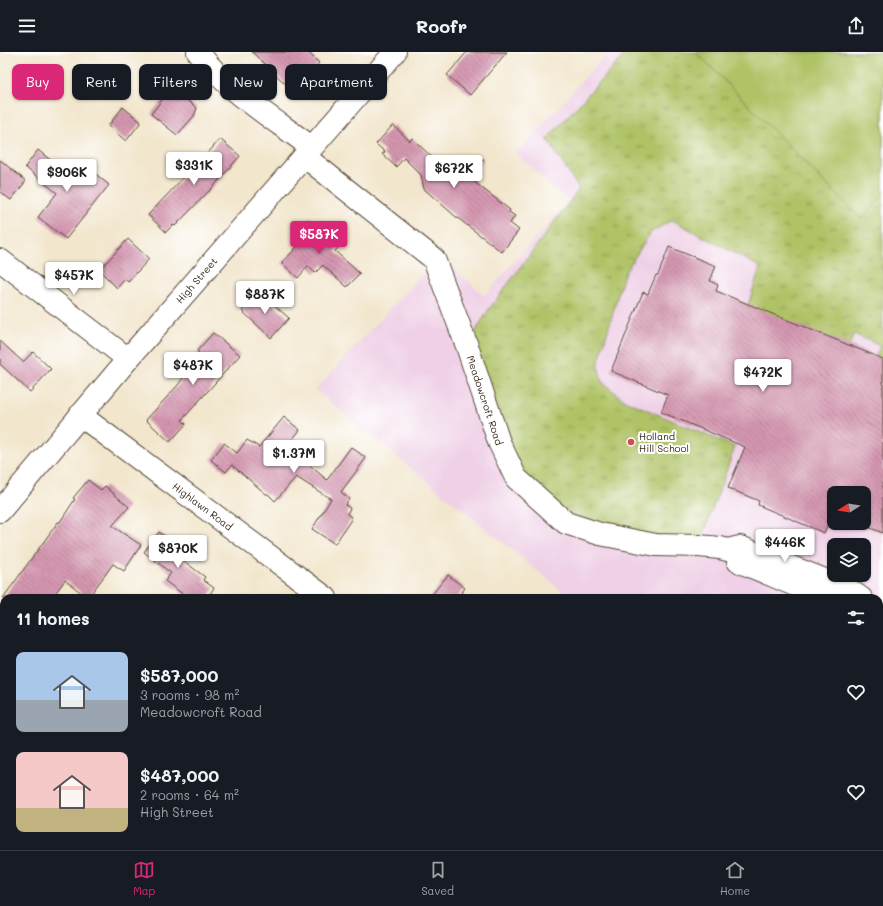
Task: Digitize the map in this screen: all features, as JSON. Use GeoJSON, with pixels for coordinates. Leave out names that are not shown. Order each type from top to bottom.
{"type":"FeatureCollection","features":[{"type":"Feature","properties":{"kind":"street","name":"Meadowcroft Road"},"geometry":{"type":"LineString","coordinates":[[198,52],[208,65],[229,86],[308,151],[434,259],[467,346],[499,442],[516,478],[566,523],[600,534],[656,545],[704,546],[728,550],[740,547],[848,589],[856,594]]}},
{"type":"Feature","properties":{"kind":"street","name":"High Street"},"geometry":{"type":"LineString","coordinates":[[0,511],[128,359],[395,52]]}},
{"type":"Feature","properties":{"kind":"street"},"geometry":{"type":"LineString","coordinates":[[0,260],[128,359]]}},
{"type":"Feature","properties":{"kind":"street","name":"Highlawn Road"},"geometry":{"type":"LineString","coordinates":[[80,415],[321,594]]}},
{"type":"Feature","properties":{"kind":"street"},"geometry":{"type":"LineString","coordinates":[[728,550],[734,559],[814,594]]}},
{"type":"Feature","properties":{"kind":"shaded area","name":"Holland Hill School"},"geometry":{"type":"Polygon","coordinates":[[[608,52],[883,52],[883,594],[566,594],[315,390],[440,255],[484,296],[568,201],[516,154],[608,52]]]}},
{"type":"Feature","properties":{"kind":"green space"},"geometry":{"type":"Polygon","coordinates":[[[627,52],[883,52],[883,377],[869,374],[880,346],[854,334],[842,363],[744,318],[760,267],[672,220],[651,232],[624,274],[598,365],[602,382],[624,400],[735,447],[699,546],[600,534],[516,478],[467,346],[487,312],[579,189],[547,139],[627,52]]]}},
{"type":"Feature","properties":{"kind":"green space"},"geometry":{"type":"Polygon","coordinates":[[[696,52],[881,52],[883,54],[883,196],[861,219],[696,52]]]}},
{"type":"Feature","properties":{"kind":"building"},"geometry":{"type":"Polygon","coordinates":[[[252,52],[308,52],[319,63],[285,64],[285,83],[277,76],[277,64],[265,64],[252,52]]]}},
{"type":"Feature","properties":{"kind":"building"},"geometry":{"type":"Polygon","coordinates":[[[467,52],[507,52],[470,95],[447,75],[467,52]]]}},
{"type":"Feature","properties":{"kind":"building"},"geometry":{"type":"Polygon","coordinates":[[[162,100],[187,100],[197,108],[194,116],[177,135],[151,114],[162,100]]]}},
{"type":"Feature","properties":{"kind":"building"},"geometry":{"type":"Polygon","coordinates":[[[123,107],[141,122],[126,141],[108,126],[123,107]]]}},
{"type":"Feature","properties":{"kind":"building"},"geometry":{"type":"Polygon","coordinates":[[[393,125],[410,141],[412,138],[442,167],[449,159],[457,167],[484,159],[468,176],[510,210],[509,212],[515,216],[510,223],[519,230],[502,252],[455,216],[424,189],[421,175],[404,158],[396,167],[382,154],[385,152],[376,144],[393,125]]]}},
{"type":"Feature","properties":{"kind":"building"},"geometry":{"type":"Polygon","coordinates":[[[220,139],[240,156],[214,186],[175,226],[173,225],[166,232],[148,215],[184,177],[181,173],[198,158],[201,161],[220,139]]]}},
{"type":"Feature","properties":{"kind":"building"},"geometry":{"type":"Polygon","coordinates":[[[38,150],[70,176],[81,162],[109,185],[66,239],[38,217],[57,193],[25,167],[38,150]]]}},
{"type":"Feature","properties":{"kind":"building"},"geometry":{"type":"Polygon","coordinates":[[[0,160],[26,181],[11,200],[0,192],[0,160]]]}},
{"type":"Feature","properties":{"kind":"building"},"geometry":{"type":"Polygon","coordinates":[[[308,219],[323,233],[325,231],[340,246],[335,251],[360,274],[347,287],[323,265],[315,273],[308,266],[298,278],[282,263],[305,238],[297,231],[308,219]]]}},
{"type":"Feature","properties":{"kind":"building"},"geometry":{"type":"Polygon","coordinates":[[[128,239],[149,259],[128,282],[125,279],[117,288],[99,270],[128,239]]]}},
{"type":"Feature","properties":{"kind":"building"},"geometry":{"type":"Polygon","coordinates":[[[669,247],[716,266],[710,281],[718,285],[716,291],[883,359],[883,533],[871,528],[871,486],[827,486],[827,526],[824,533],[758,505],[759,501],[728,488],[745,447],[661,412],[668,395],[611,371],[643,292],[648,294],[656,275],[658,275],[669,247]]]}},
{"type":"Feature","properties":{"kind":"building"},"geometry":{"type":"Polygon","coordinates":[[[259,292],[289,318],[271,338],[242,311],[259,292]]]}},
{"type":"Feature","properties":{"kind":"building"},"geometry":{"type":"Polygon","coordinates":[[[213,333],[240,355],[182,420],[186,424],[170,442],[146,420],[178,385],[183,378],[180,376],[199,353],[197,351],[213,333]]]}},
{"type":"Feature","properties":{"kind":"building"},"geometry":{"type":"Polygon","coordinates":[[[0,341],[23,362],[33,352],[51,369],[30,392],[0,364],[0,341]]]}},
{"type":"Feature","properties":{"kind":"building"},"geometry":{"type":"Polygon","coordinates":[[[284,417],[300,430],[287,446],[327,480],[351,447],[366,458],[341,492],[349,499],[345,505],[350,508],[347,514],[352,518],[335,544],[312,529],[331,499],[296,477],[275,501],[232,465],[226,472],[211,460],[224,443],[237,453],[247,440],[259,447],[284,417]]]}},
{"type":"Feature","properties":{"kind":"building"},"geometry":{"type":"Polygon","coordinates":[[[88,480],[101,490],[105,486],[129,507],[112,526],[141,545],[124,571],[113,564],[91,594],[83,594],[65,580],[55,594],[6,594],[58,522],[60,522],[75,499],[73,498],[88,480]]]}},
{"type":"Feature","properties":{"kind":"building"},"geometry":{"type":"Polygon","coordinates":[[[159,532],[178,547],[173,553],[205,577],[203,580],[214,588],[210,594],[183,594],[165,581],[171,573],[144,552],[159,532]]]}},
{"type":"Feature","properties":{"kind":"building"},"geometry":{"type":"Polygon","coordinates":[[[448,575],[465,588],[460,594],[432,594],[448,575]]]}},
{"type":"Feature","properties":{"kind":"place","name":"Holland Hill School"},"geometry":{"type":"Point","coordinates":[631,442]}}]}
